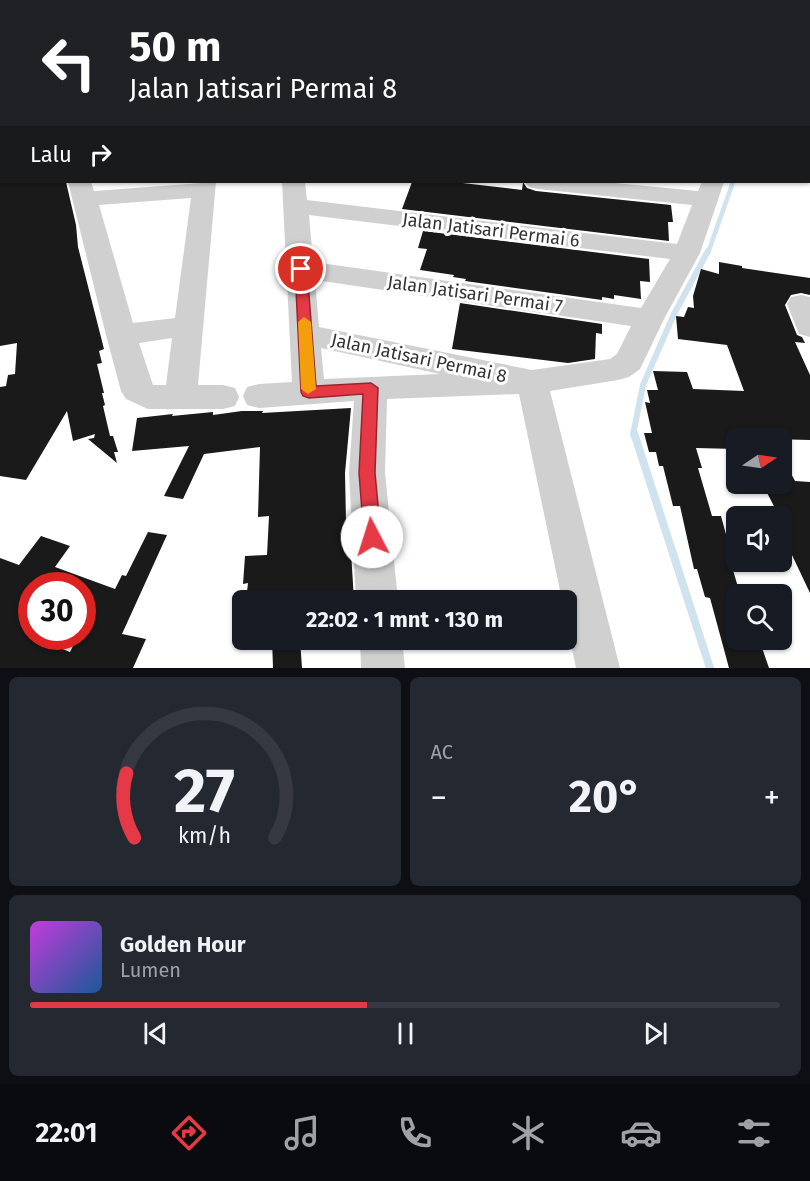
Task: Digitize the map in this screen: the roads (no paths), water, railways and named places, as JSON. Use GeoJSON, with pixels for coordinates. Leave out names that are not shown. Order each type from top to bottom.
{"type":"FeatureCollection","features":[{"type":"Feature","properties":{"kind":"street"},"geometry":{"type":"LineString","coordinates":[[559,183],[710,190],[687,253],[650,319]]}},
{"type":"Feature","properties":{"kind":"street"},"geometry":{"type":"LineString","coordinates":[[181,397],[204,186],[82,190],[137,391],[148,397],[181,397],[223,397]]}},
{"type":"Feature","properties":{"kind":"street"},"geometry":{"type":"LineString","coordinates":[[295,194],[309,392]]}},
{"type":"Feature","properties":{"kind":"street","name":"Jalan Jatisari Permai 6"},"geometry":{"type":"LineString","coordinates":[[295,194],[687,253]]}},
{"type":"Feature","properties":{"kind":"street","name":"Jalan Jatisari Permai 7"},"geometry":{"type":"LineString","coordinates":[[301,269],[650,319]]}},
{"type":"Feature","properties":{"kind":"street","name":"Jalan Jatisari Permai 8"},"geometry":{"type":"LineString","coordinates":[[259,396],[371,388],[532,382],[606,372],[618,369],[629,361],[650,319]]}},
{"type":"Feature","properties":{"kind":"street"},"geometry":{"type":"LineString","coordinates":[[121,335],[189,326]]}},
{"type":"Feature","properties":{"kind":"street","name":"Jalan Jatisari Permai 8"},"geometry":{"type":"LineString","coordinates":[[305,334],[532,382]]}},
{"type":"Feature","properties":{"kind":"street"},"geometry":{"type":"LineString","coordinates":[[532,382],[598,668]]}},
{"type":"Feature","properties":{"kind":"street"},"geometry":{"type":"LineString","coordinates":[[371,388],[367,473],[376,590]]}},
{"type":"Feature","properties":{"kind":"street"},"geometry":{"type":"LineString","coordinates":[[382,650],[383,668]]}},
{"type":"Feature","properties":{"kind":"waterway"},"geometry":{"type":"LineString","coordinates":[[708,253],[733,183]]}},
{"type":"Feature","properties":{"kind":"waterway"},"geometry":{"type":"LineString","coordinates":[[633,435],[643,385],[674,314],[708,251]]}},
{"type":"Feature","properties":{"kind":"waterway"},"geometry":{"type":"LineString","coordinates":[[634,433],[710,668]]}}]}
